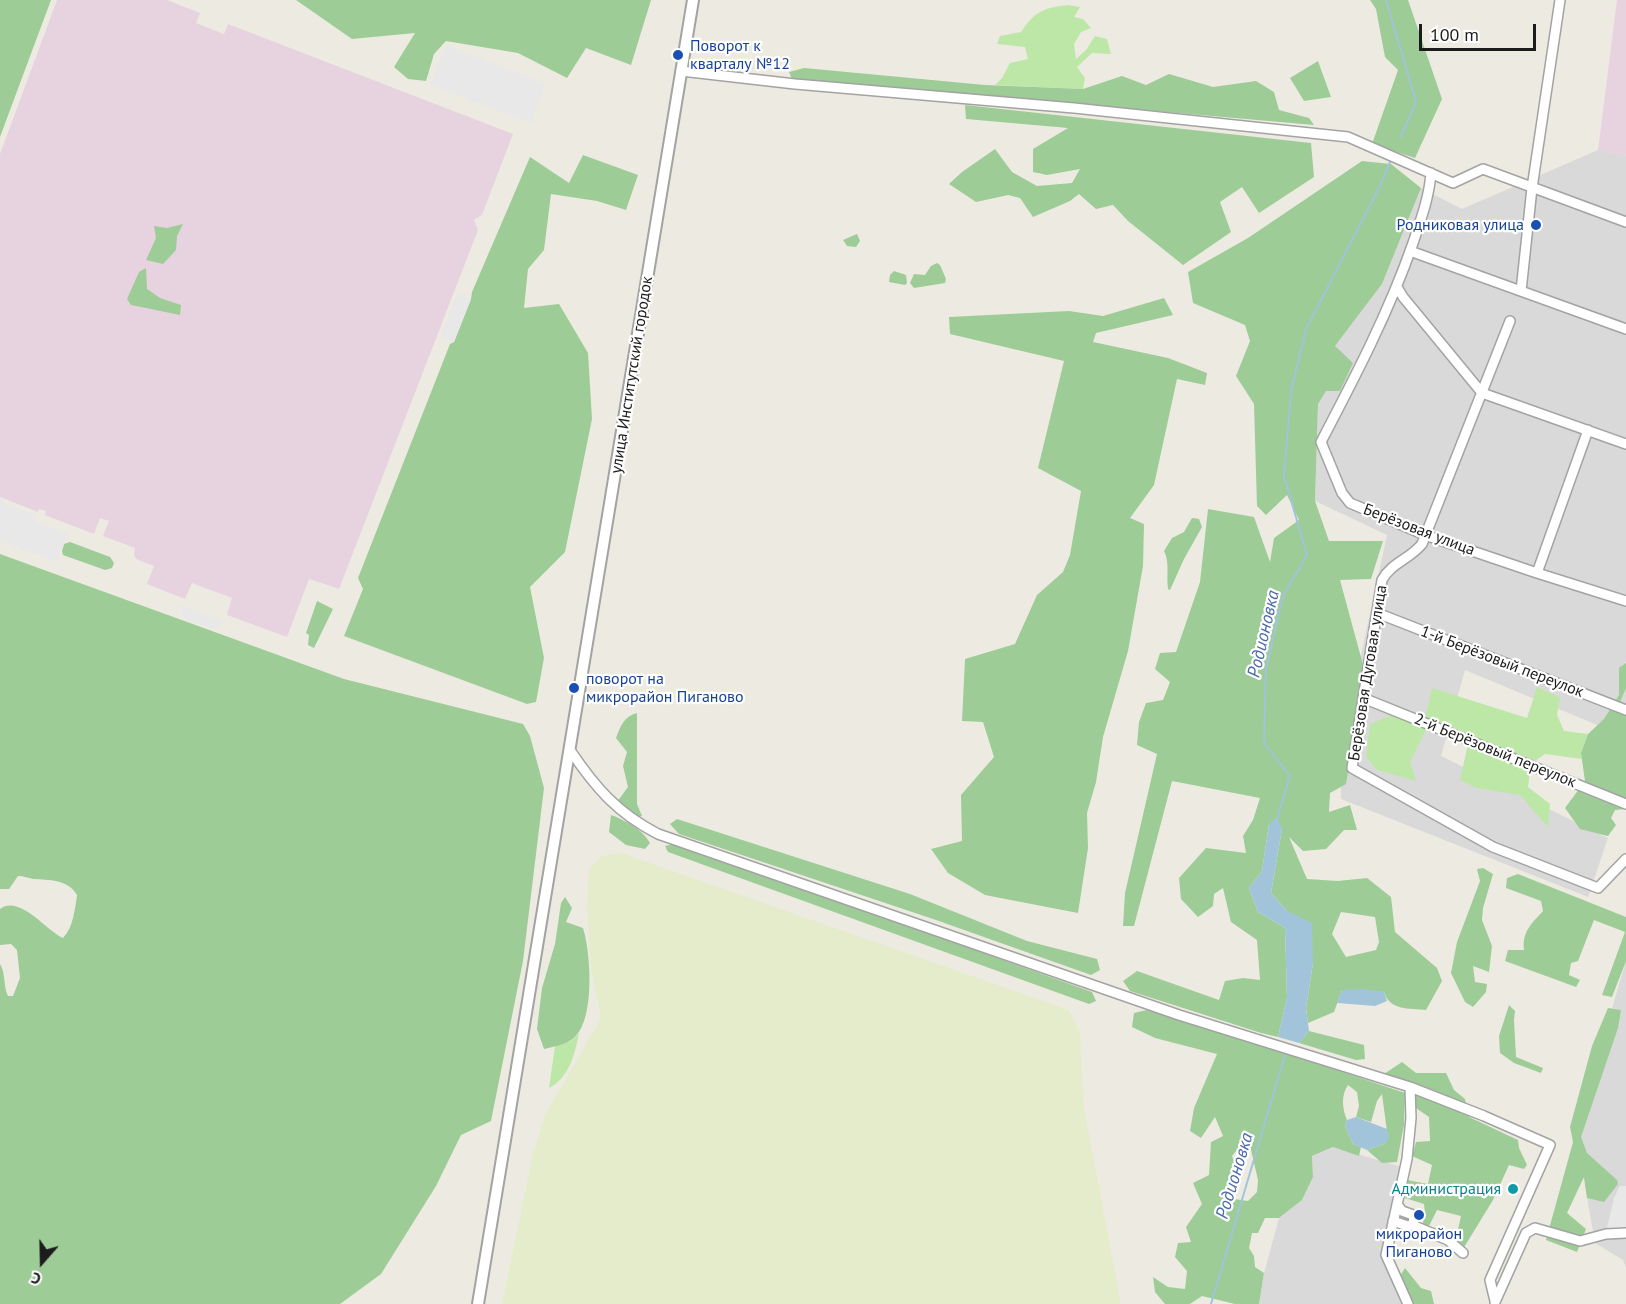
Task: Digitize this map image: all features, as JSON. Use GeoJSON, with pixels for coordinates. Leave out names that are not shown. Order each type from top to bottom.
{"type":"FeatureCollection","features":[{"type":"Feature","properties":{"kind":"street","name":"улица Институтский городок"},"geometry":{"type":"LineString","coordinates":[[478,1304],[693,0]]}},
{"type":"Feature","properties":{"kind":"street"},"geometry":{"type":"LineString","coordinates":[[1521,291],[1532,188],[1560,0]]}},
{"type":"Feature","properties":{"kind":"street"},"geometry":{"type":"LineString","coordinates":[[681,72],[1074,108],[1348,137],[1453,183],[1483,169],[1626,222]]}},
{"type":"Feature","properties":{"kind":"street","name":"Берёзовая улица"},"geometry":{"type":"LineString","coordinates":[[1431,172],[1430,194],[1397,287],[1355,378],[1321,442],[1342,493],[1350,503],[1425,535],[1626,601]]}},
{"type":"Feature","properties":{"kind":"street"},"geometry":{"type":"LineString","coordinates":[[1410,250],[1626,329]]}},
{"type":"Feature","properties":{"kind":"street"},"geometry":{"type":"LineString","coordinates":[[1397,287],[1482,393],[1626,444]]}},
{"type":"Feature","properties":{"kind":"street","name":"Берёзовая Дуговая улица"},"geometry":{"type":"LineString","coordinates":[[1510,321],[1422,544],[1416,551],[1387,571],[1383,580],[1352,768],[1493,847],[1598,888],[1626,859]]}},
{"type":"Feature","properties":{"kind":"street"},"geometry":{"type":"LineString","coordinates":[[1537,573],[1588,430]]}},
{"type":"Feature","properties":{"kind":"street","name":"1-й Берёзовый переулок"},"geometry":{"type":"LineString","coordinates":[[1377,613],[1626,710]]}},
{"type":"Feature","properties":{"kind":"street","name":"2-й Берёзовый переулок"},"geometry":{"type":"LineString","coordinates":[[1363,698],[1626,804]]}},
{"type":"Feature","properties":{"kind":"street"},"geometry":{"type":"LineString","coordinates":[[570,750],[590,778],[618,809],[636,823],[658,834],[1179,1015],[1410,1087],[1550,1145],[1490,1280],[1495,1303]]}},
{"type":"Feature","properties":{"kind":"street"},"geometry":{"type":"LineString","coordinates":[[1408,1304],[1386,1255],[1407,1159],[1411,1118],[1410,1087]]}},
{"type":"Feature","properties":{"kind":"street"},"geometry":{"type":"LineString","coordinates":[[1397,1204],[1402,1211],[1413,1215],[1412,1225]]}},
{"type":"Feature","properties":{"kind":"street"},"geometry":{"type":"LineString","coordinates":[[1393,1221],[1408,1226],[1412,1225],[1448,1240],[1463,1253]]}},
{"type":"Feature","properties":{"kind":"street"},"geometry":{"type":"LineString","coordinates":[[1495,1303],[1526,1233],[1535,1228],[1580,1241],[1606,1234],[1626,1233]]}},
{"type":"Feature","properties":{"kind":"shaded area"},"geometry":{"type":"Polygon","coordinates":[[[57,0],[167,0],[200,13],[196,23],[216,31],[224,34],[228,24],[513,134],[482,215],[474,220],[478,230],[339,589],[309,579],[287,637],[227,615],[232,598],[192,583],[185,599],[147,584],[154,566],[136,559],[135,548],[103,536],[109,521],[100,518],[94,534],[45,515],[46,511],[39,509],[38,512],[0,497],[0,154],[57,0]]]}},
{"type":"Feature","properties":{"kind":"shaded area"},"geometry":{"type":"Polygon","coordinates":[[[1617,0],[1626,0],[1626,156],[1598,150],[1617,0]]]}},
{"type":"Feature","properties":{"kind":"shaded area"},"geometry":{"type":"Polygon","coordinates":[[[446,45],[546,84],[531,123],[430,85],[446,45]]]}},
{"type":"Feature","properties":{"kind":"shaded area"},"geometry":{"type":"Polygon","coordinates":[[[1598,150],[1626,156],[1626,737],[1465,670],[1441,756],[1608,838],[1588,897],[1341,799],[1340,752],[1387,535],[1315,501],[1318,403],[1326,391],[1335,346],[1382,284],[1421,188],[1462,209],[1598,150]]]}},
{"type":"Feature","properties":{"kind":"shaded area"},"geometry":{"type":"Polygon","coordinates":[[[457,293],[471,299],[454,342],[440,337],[457,293]]]}},
{"type":"Feature","properties":{"kind":"shaded area"},"geometry":{"type":"Polygon","coordinates":[[[0,497],[5,499],[4,503],[36,515],[34,521],[68,534],[57,562],[0,541],[0,497]]]}},
{"type":"Feature","properties":{"kind":"shaded area"},"geometry":{"type":"Polygon","coordinates":[[[179,605],[226,622],[213,629],[184,618],[179,605]]]}},
{"type":"Feature","properties":{"kind":"shaded area"},"geometry":{"type":"Polygon","coordinates":[[[1626,960],[1626,1268],[1623,1260],[1595,1243],[1576,1134],[1626,960]]]}},
{"type":"Feature","properties":{"kind":"shaded area"},"geometry":{"type":"Polygon","coordinates":[[[1333,1147],[1402,1167],[1383,1256],[1407,1304],[1259,1304],[1264,1273],[1279,1218],[1302,1200],[1313,1177],[1312,1156],[1333,1147]]]}},
{"type":"Feature","properties":{"kind":"shaded area"},"geometry":{"type":"Polygon","coordinates":[[[1620,1186],[1626,1186],[1626,1229],[1607,1228],[1614,1198],[1620,1186]]]}},
{"type":"Feature","properties":{"kind":"green space"},"geometry":{"type":"Polygon","coordinates":[[[0,0],[51,0],[0,137],[0,0]]]}},
{"type":"Feature","properties":{"kind":"green space"},"geometry":{"type":"Polygon","coordinates":[[[296,0],[651,0],[631,65],[586,48],[567,78],[518,53],[446,41],[434,54],[426,81],[408,79],[394,67],[415,33],[352,39],[296,0]]]}},
{"type":"Feature","properties":{"kind":"green space"},"geometry":{"type":"Polygon","coordinates":[[[1370,0],[1408,0],[1442,99],[1415,158],[1372,144],[1398,70],[1385,57],[1376,9],[1370,0]]]}},
{"type":"Feature","properties":{"kind":"green space"},"geometry":{"type":"Polygon","coordinates":[[[1068,5],[1080,7],[1074,17],[1083,19],[1091,28],[1081,32],[1074,44],[1076,59],[1086,50],[1095,36],[1107,39],[1111,54],[1092,53],[1077,67],[1085,78],[1083,89],[995,85],[1002,78],[1010,63],[1028,59],[1025,47],[997,44],[1000,36],[1021,32],[1031,19],[1041,12],[1068,5]]]}},
{"type":"Feature","properties":{"kind":"green space"},"geometry":{"type":"Polygon","coordinates":[[[1318,61],[1331,97],[1304,101],[1290,78],[1318,61]]]}},
{"type":"Feature","properties":{"kind":"green space"},"geometry":{"type":"Polygon","coordinates":[[[804,68],[985,85],[1083,89],[1122,76],[1146,85],[1169,74],[1213,87],[1256,81],[1274,92],[1279,110],[1309,118],[1314,125],[792,79],[789,72],[804,68]]]}},
{"type":"Feature","properties":{"kind":"green space"},"geometry":{"type":"Polygon","coordinates":[[[965,105],[1311,143],[1314,177],[1259,213],[1242,187],[1220,202],[1231,232],[1183,265],[1128,221],[1113,205],[1096,209],[1079,194],[1070,201],[1033,217],[1020,198],[1008,195],[976,202],[949,184],[995,149],[1012,172],[1037,186],[1072,183],[1080,169],[1047,175],[1033,172],[1033,149],[1068,128],[966,119],[965,105]]]}},
{"type":"Feature","properties":{"kind":"green space"},"geometry":{"type":"Polygon","coordinates":[[[583,155],[638,175],[626,210],[597,201],[551,194],[544,250],[528,269],[524,308],[559,304],[588,353],[592,419],[565,552],[530,587],[544,658],[536,702],[527,704],[344,636],[363,589],[358,578],[450,344],[454,342],[472,292],[530,157],[569,183],[583,155]]]}},
{"type":"Feature","properties":{"kind":"green space"},"geometry":{"type":"Polygon","coordinates":[[[1362,161],[1391,164],[1421,188],[1382,284],[1335,346],[1353,363],[1340,391],[1326,391],[1318,404],[1315,501],[1329,541],[1383,541],[1371,579],[1340,580],[1365,672],[1346,784],[1330,793],[1329,812],[1350,805],[1357,830],[1344,830],[1326,849],[1303,851],[1289,837],[1307,879],[1338,881],[1367,878],[1391,897],[1395,932],[1437,968],[1442,981],[1426,1010],[1395,1006],[1384,992],[1342,990],[1334,1012],[1308,1023],[1306,1008],[1313,963],[1287,911],[1271,893],[1282,829],[1269,824],[1262,871],[1249,888],[1258,912],[1285,928],[1287,998],[1278,1037],[1130,991],[1123,981],[1137,971],[1219,1000],[1225,981],[1243,978],[1260,980],[1257,940],[1231,922],[1223,888],[1214,894],[1213,906],[1198,917],[1181,899],[1179,878],[1206,848],[1246,853],[1243,836],[1253,820],[1260,798],[1172,781],[1134,926],[1123,926],[1125,893],[1157,754],[1137,745],[1139,722],[1146,703],[1163,700],[1170,682],[1155,669],[1160,653],[1176,652],[1200,582],[1208,509],[1254,517],[1270,562],[1274,538],[1299,520],[1287,495],[1266,515],[1257,506],[1254,404],[1236,376],[1250,341],[1245,325],[1193,303],[1188,272],[1248,238],[1362,161]],[[1341,912],[1332,934],[1346,957],[1376,950],[1379,942],[1375,917],[1341,912]]]}},
{"type":"Feature","properties":{"kind":"green space"},"geometry":{"type":"Polygon","coordinates":[[[183,224],[177,236],[176,250],[163,264],[146,260],[156,238],[154,226],[167,228],[183,224]]]}},
{"type":"Feature","properties":{"kind":"green space"},"geometry":{"type":"Polygon","coordinates":[[[857,234],[860,241],[856,247],[847,246],[843,240],[857,234]]]}},
{"type":"Feature","properties":{"kind":"green space"},"geometry":{"type":"Polygon","coordinates":[[[937,263],[946,279],[945,283],[914,288],[910,283],[914,274],[925,275],[931,266],[937,263]]]}},
{"type":"Feature","properties":{"kind":"green space"},"geometry":{"type":"Polygon","coordinates":[[[146,268],[147,289],[160,298],[181,305],[180,315],[131,305],[127,299],[139,272],[146,268]]]}},
{"type":"Feature","properties":{"kind":"green space"},"geometry":{"type":"Polygon","coordinates":[[[894,271],[906,275],[905,285],[889,282],[890,275],[894,271]]]}},
{"type":"Feature","properties":{"kind":"green space"},"geometry":{"type":"Polygon","coordinates":[[[1164,298],[1173,315],[1096,333],[1093,342],[1168,358],[1207,373],[1205,385],[1177,379],[1154,485],[1130,518],[1144,524],[1143,566],[1128,651],[1103,737],[1096,782],[1087,813],[1088,848],[1078,913],[985,895],[948,873],[931,849],[962,841],[961,795],[994,757],[983,722],[962,721],[965,659],[1015,644],[1037,595],[1063,572],[1070,555],[1081,491],[1038,468],[1064,361],[950,334],[949,317],[1069,311],[1103,316],[1164,298]]]}},
{"type":"Feature","properties":{"kind":"green space"},"geometry":{"type":"Polygon","coordinates":[[[1192,518],[1199,519],[1202,527],[1170,590],[1168,589],[1164,551],[1172,538],[1184,532],[1192,518]]]}},
{"type":"Feature","properties":{"kind":"green space"},"geometry":{"type":"Polygon","coordinates":[[[70,542],[110,557],[114,563],[112,568],[105,570],[63,555],[64,544],[70,542]]]}},
{"type":"Feature","properties":{"kind":"green space"},"geometry":{"type":"Polygon","coordinates":[[[0,554],[344,679],[523,724],[530,736],[544,788],[523,961],[491,1121],[461,1135],[436,1186],[381,1274],[340,1304],[0,1304],[0,964],[8,996],[13,996],[20,978],[17,950],[11,944],[0,945],[0,909],[16,906],[33,915],[63,938],[71,924],[77,895],[63,883],[20,876],[9,889],[0,889],[0,554]]]}},
{"type":"Feature","properties":{"kind":"green space"},"geometry":{"type":"Polygon","coordinates":[[[317,601],[333,609],[314,648],[308,645],[309,635],[306,633],[317,601]]]}},
{"type":"Feature","properties":{"kind":"green space"},"geometry":{"type":"Polygon","coordinates":[[[1626,663],[1626,688],[1618,707],[1626,710],[1626,809],[1615,810],[1611,818],[1616,825],[1608,836],[1580,829],[1565,808],[1585,781],[1581,753],[1588,734],[1604,719],[1619,695],[1619,668],[1626,663]]]}},
{"type":"Feature","properties":{"kind":"green space"},"geometry":{"type":"Polygon","coordinates":[[[1537,687],[1560,698],[1557,715],[1564,731],[1588,734],[1581,753],[1582,759],[1545,754],[1531,764],[1528,787],[1550,804],[1548,827],[1520,795],[1477,788],[1460,780],[1468,744],[1427,728],[1410,762],[1416,781],[1377,770],[1366,757],[1370,724],[1392,715],[1421,722],[1426,714],[1432,688],[1527,718],[1537,687]]]}},
{"type":"Feature","properties":{"kind":"green space"},"geometry":{"type":"Polygon","coordinates":[[[637,713],[637,804],[642,816],[635,817],[617,802],[628,787],[623,766],[627,752],[616,738],[626,719],[637,713]]]}},
{"type":"Feature","properties":{"kind":"green space"},"geometry":{"type":"Polygon","coordinates":[[[611,815],[628,823],[643,834],[650,843],[645,849],[626,845],[609,832],[611,815]]]}},
{"type":"Feature","properties":{"kind":"green space"},"geometry":{"type":"Polygon","coordinates":[[[677,819],[910,894],[1027,941],[1097,959],[1100,970],[1091,975],[936,920],[679,834],[670,824],[677,819]]]}},
{"type":"Feature","properties":{"kind":"green space"},"geometry":{"type":"Polygon","coordinates":[[[677,843],[1092,992],[1096,1001],[1089,1004],[668,852],[665,846],[677,843]]]}},
{"type":"Feature","properties":{"kind":"green space"},"geometry":{"type":"Polygon","coordinates":[[[621,853],[1069,1010],[1080,1033],[1084,1108],[1121,1304],[502,1304],[533,1154],[545,1115],[601,1018],[591,967],[587,907],[589,870],[601,856],[621,853]]]}},
{"type":"Feature","properties":{"kind":"green space"},"geometry":{"type":"Polygon","coordinates":[[[1483,868],[1493,874],[1483,908],[1482,920],[1492,946],[1489,972],[1473,966],[1475,982],[1487,984],[1486,992],[1473,1007],[1465,1002],[1451,973],[1457,942],[1480,881],[1477,869],[1483,868]]]}},
{"type":"Feature","properties":{"kind":"green space"},"geometry":{"type":"Polygon","coordinates":[[[1518,874],[1626,917],[1626,961],[1612,997],[1602,995],[1625,932],[1594,920],[1578,961],[1571,963],[1569,975],[1580,980],[1576,987],[1505,961],[1508,950],[1524,950],[1526,933],[1543,911],[1541,901],[1506,888],[1507,878],[1518,874]]]}},
{"type":"Feature","properties":{"kind":"green space"},"geometry":{"type":"Polygon","coordinates":[[[565,897],[572,908],[566,922],[583,928],[586,939],[589,970],[588,1005],[585,1020],[579,1032],[571,1040],[544,1049],[537,1029],[542,988],[555,944],[561,903],[565,897]]]}},
{"type":"Feature","properties":{"kind":"green space"},"geometry":{"type":"Polygon","coordinates":[[[1509,1005],[1515,1011],[1516,1057],[1543,1068],[1541,1073],[1514,1063],[1500,1053],[1499,1036],[1509,1005]]]}},
{"type":"Feature","properties":{"kind":"green space"},"geometry":{"type":"Polygon","coordinates":[[[1608,1008],[1621,1010],[1618,1028],[1581,1137],[1587,1153],[1617,1180],[1618,1184],[1604,1202],[1587,1198],[1584,1177],[1567,1213],[1586,1229],[1577,1252],[1546,1240],[1573,1142],[1570,1127],[1592,1046],[1608,1008]]]}},
{"type":"Feature","properties":{"kind":"green space"},"geometry":{"type":"Polygon","coordinates":[[[1147,1010],[1405,1093],[1404,1125],[1397,1162],[1382,1163],[1367,1150],[1384,1144],[1388,1139],[1382,1094],[1377,1101],[1371,1122],[1356,1117],[1359,1106],[1357,1092],[1348,1085],[1343,1097],[1347,1120],[1345,1126],[1353,1144],[1361,1147],[1359,1156],[1333,1147],[1312,1156],[1313,1177],[1302,1200],[1279,1218],[1265,1218],[1258,1233],[1252,1233],[1249,1248],[1254,1256],[1255,1267],[1264,1273],[1259,1304],[1235,1304],[1202,1296],[1190,1304],[1165,1304],[1155,1292],[1153,1277],[1168,1287],[1185,1289],[1187,1271],[1175,1257],[1178,1243],[1191,1242],[1186,1227],[1202,1204],[1193,1183],[1209,1175],[1211,1142],[1223,1136],[1215,1117],[1201,1138],[1190,1131],[1194,1108],[1217,1054],[1155,1038],[1132,1027],[1134,1013],[1147,1010]],[[1248,1137],[1232,1156],[1242,1178],[1229,1188],[1227,1198],[1248,1201],[1257,1192],[1258,1180],[1248,1137]]]}},
{"type":"Feature","properties":{"kind":"green space"},"geometry":{"type":"Polygon","coordinates":[[[1309,1031],[1364,1045],[1365,1059],[1356,1060],[1299,1043],[1309,1031]]]}},
{"type":"Feature","properties":{"kind":"green space"},"geometry":{"type":"Polygon","coordinates":[[[579,1033],[573,1057],[566,1072],[556,1084],[549,1088],[555,1046],[571,1041],[579,1033]]]}},
{"type":"Feature","properties":{"kind":"green space"},"geometry":{"type":"Polygon","coordinates":[[[1402,1062],[1416,1073],[1446,1073],[1454,1090],[1465,1099],[1469,1117],[1518,1140],[1527,1165],[1524,1169],[1509,1165],[1493,1200],[1463,1249],[1454,1248],[1461,1216],[1437,1210],[1427,1230],[1422,1227],[1424,1204],[1405,1198],[1407,1180],[1428,1184],[1432,1165],[1412,1156],[1416,1142],[1430,1141],[1429,1117],[1413,1106],[1412,1084],[1384,1074],[1402,1062]]]}},
{"type":"Feature","properties":{"kind":"green space"},"geometry":{"type":"Polygon","coordinates":[[[1405,1268],[1421,1288],[1431,1291],[1434,1304],[1413,1304],[1400,1276],[1405,1268]]]}},
{"type":"Feature","properties":{"kind":"water"},"geometry":{"type":"Polygon","coordinates":[[[1277,817],[1282,829],[1271,893],[1287,911],[1312,923],[1313,963],[1306,1008],[1309,1031],[1299,1043],[1278,1037],[1287,998],[1285,928],[1258,912],[1249,888],[1262,871],[1269,824],[1277,817]]]}},
{"type":"Feature","properties":{"kind":"water"},"geometry":{"type":"Polygon","coordinates":[[[1363,989],[1384,992],[1387,1001],[1375,1006],[1337,1003],[1342,990],[1363,989]]]}},
{"type":"Feature","properties":{"kind":"water"},"geometry":{"type":"Polygon","coordinates":[[[1356,1117],[1387,1129],[1389,1139],[1384,1144],[1367,1150],[1353,1144],[1345,1126],[1347,1120],[1356,1117]]]}},
{"type":"Feature","properties":{"kind":"waterway","name":"Родионовка"},"geometry":{"type":"LineString","coordinates":[[1386,0],[1416,102],[1401,137]]}},
{"type":"Feature","properties":{"kind":"waterway","name":"Родионовка"},"geometry":{"type":"LineString","coordinates":[[1277,819],[1290,776],[1264,743],[1266,669],[1283,596],[1307,555],[1284,476],[1291,391],[1306,329],[1380,186],[1390,162]]}},
{"type":"Feature","properties":{"kind":"waterway","name":"Родионовка"},"geometry":{"type":"LineString","coordinates":[[1211,1304],[1285,1055]]}},
{"type":"Feature","properties":{"kind":"place","name":"Поворот к кварталу №12"},"geometry":{"type":"Point","coordinates":[678,55]}},
{"type":"Feature","properties":{"kind":"place","name":"Родниковая улица"},"geometry":{"type":"Point","coordinates":[1536,225]}},
{"type":"Feature","properties":{"kind":"place","name":"поворот на микрорайон Пиганово"},"geometry":{"type":"Point","coordinates":[574,688]}},
{"type":"Feature","properties":{"kind":"place","name":"Администрация"},"geometry":{"type":"Point","coordinates":[1513,1189]}},
{"type":"Feature","properties":{"kind":"place","name":"микрорайон Пиганово"},"geometry":{"type":"Point","coordinates":[1419,1215]}}]}
